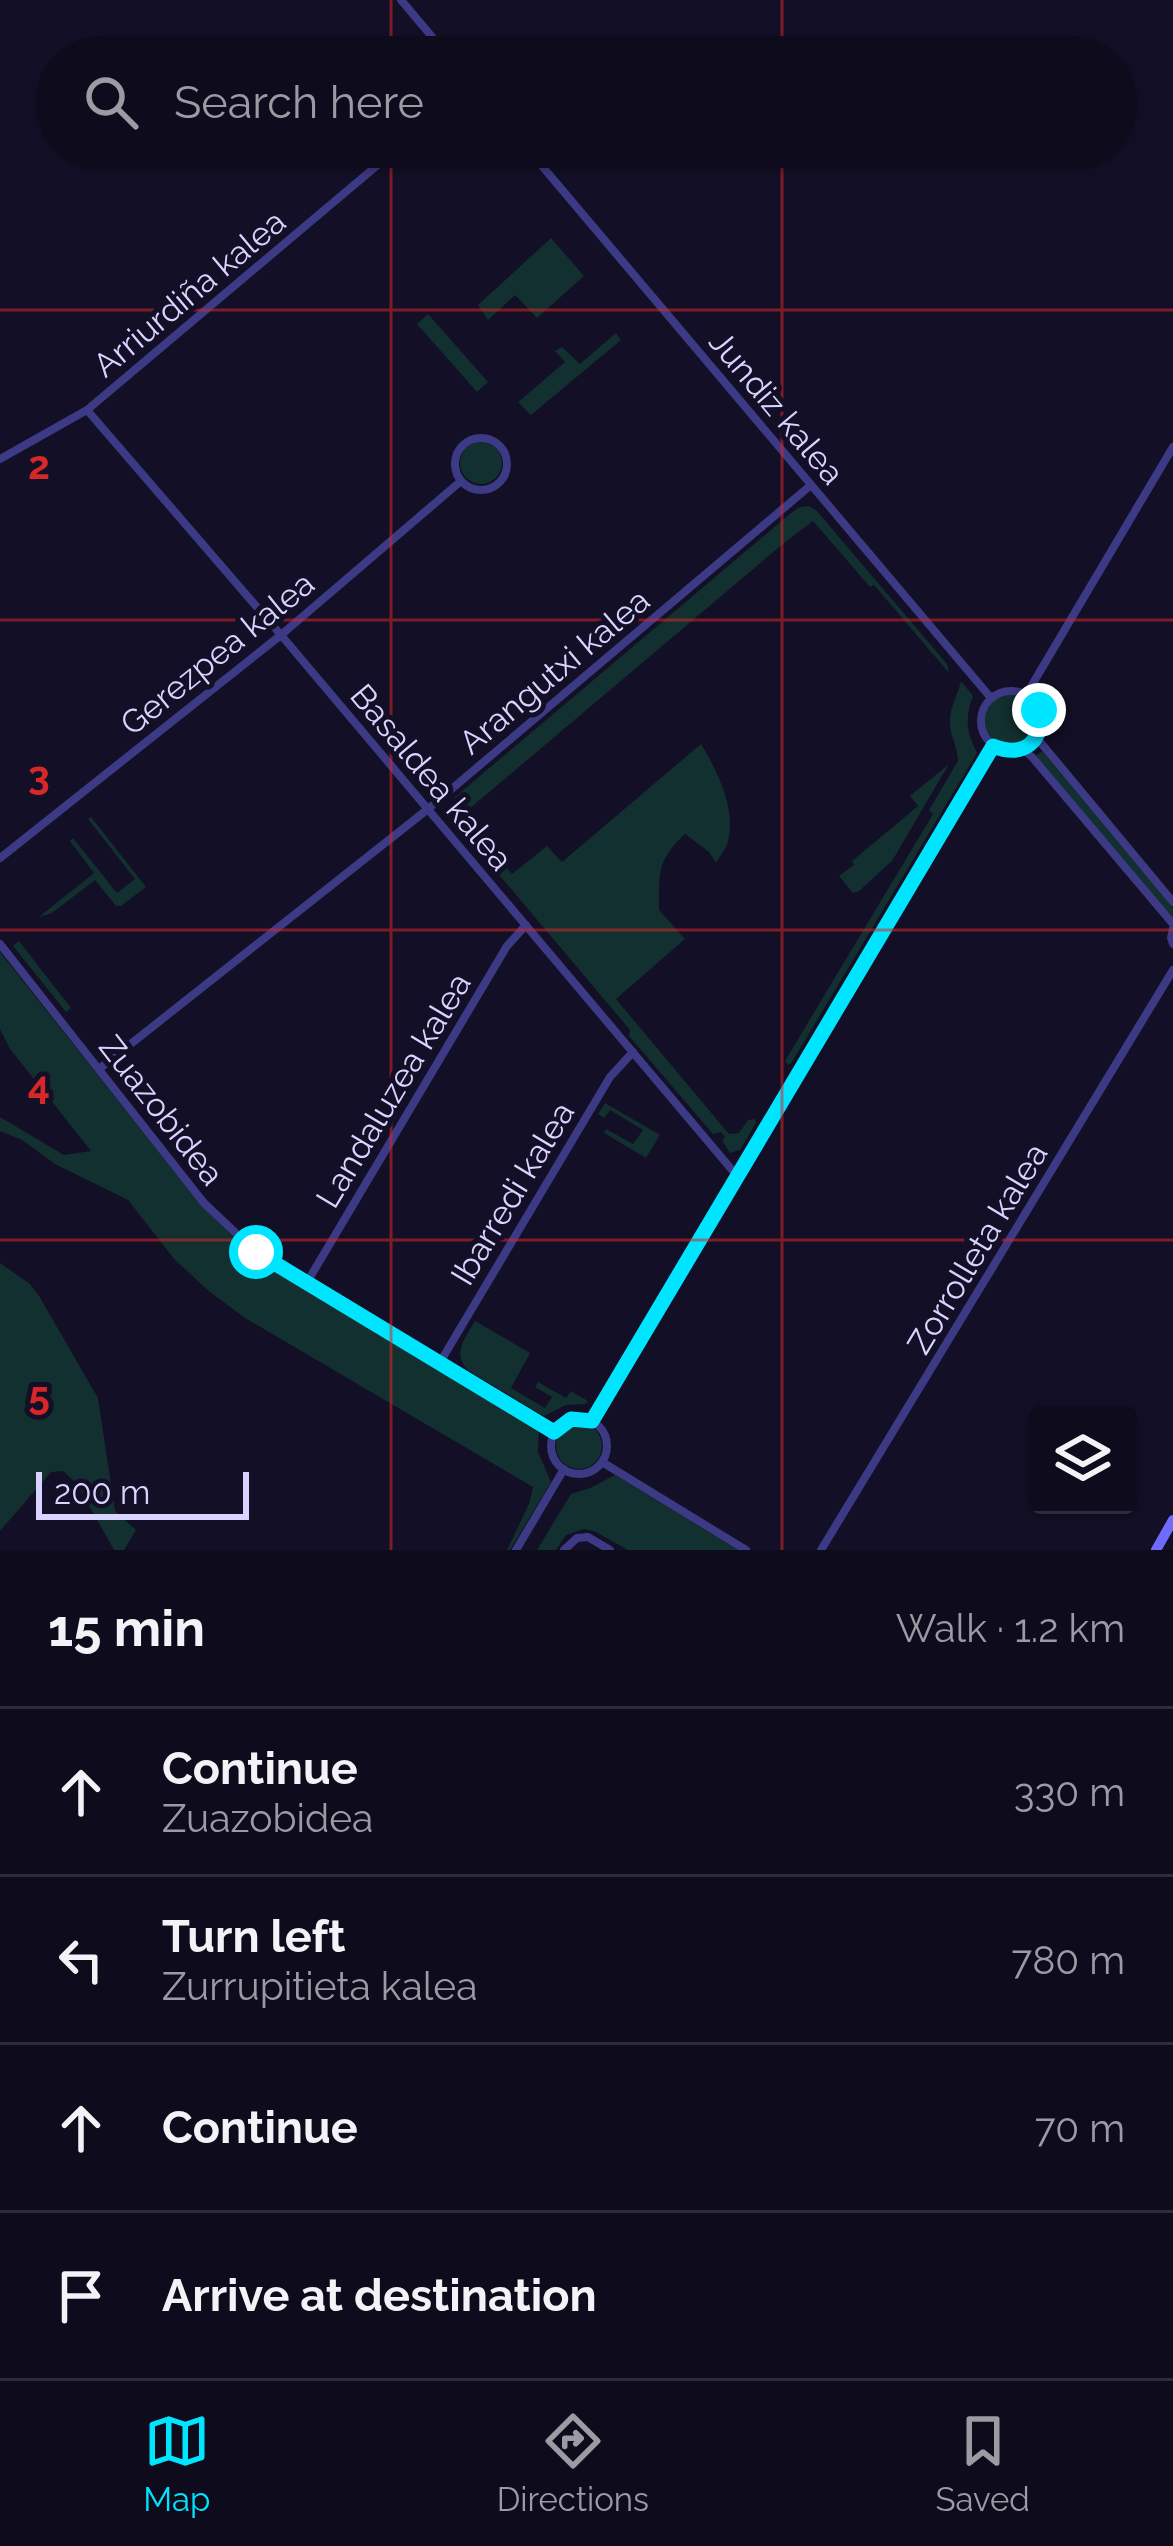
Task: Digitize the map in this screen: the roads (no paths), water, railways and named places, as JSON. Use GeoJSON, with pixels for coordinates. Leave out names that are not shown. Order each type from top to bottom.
{"type":"FeatureCollection","features":[{"type":"Feature","properties":{"kind":"street"},"geometry":{"type":"LineString","coordinates":[[401,0],[431,36]]}},
{"type":"Feature","properties":{"kind":"street","name":"Arriurdiña kalea"},"geometry":{"type":"LineString","coordinates":[[0,459],[88,410],[374,168]]}},
{"type":"Feature","properties":{"kind":"street","name":"Jundiz kalea"},"geometry":{"type":"LineString","coordinates":[[544,168],[991,698]]}},
{"type":"Feature","properties":{"kind":"street","name":"Basaldea kalea"},"geometry":{"type":"LineString","coordinates":[[88,410],[737,1177]]}},
{"type":"Feature","properties":{"kind":"street"},"geometry":{"type":"LineString","coordinates":[[479,438],[497,443],[507,460],[496,485],[477,490],[460,481],[454,463],[462,446],[479,438]]}},
{"type":"Feature","properties":{"kind":"street"},"geometry":{"type":"LineString","coordinates":[[1026,694],[1173,447]]}},
{"type":"Feature","properties":{"kind":"street","name":"Gerezpea kalea"},"geometry":{"type":"LineString","coordinates":[[0,858],[281,635],[460,481]]}},
{"type":"Feature","properties":{"kind":"street","name":"Arangutxi kalea"},"geometry":{"type":"LineString","coordinates":[[99,1070],[428,809],[811,485]]}},
{"type":"Feature","properties":{"kind":"street"},"geometry":{"type":"LineString","coordinates":[[1004,691],[1026,694],[1039,710],[1036,737],[1022,749],[993,746],[980,722],[983,709],[1004,691]]}},
{"type":"Feature","properties":{"kind":"street"},"geometry":{"type":"LineString","coordinates":[[1036,737],[1173,902]]}},
{"type":"Feature","properties":{"kind":"street"},"geometry":{"type":"LineString","coordinates":[[592,1421],[993,746]]}},
{"type":"Feature","properties":{"kind":"street"},"geometry":{"type":"LineString","coordinates":[[1022,749],[1173,926],[1173,944]]}},
{"type":"Feature","properties":{"kind":"street","name":"Landaluzea kalea"},"geometry":{"type":"LineString","coordinates":[[306,1284],[507,946],[526,925]]}},
{"type":"Feature","properties":{"kind":"street","name":"Zuazobidea"},"geometry":{"type":"LineString","coordinates":[[0,944],[228,1228],[306,1284],[554,1432]]}},
{"type":"Feature","properties":{"kind":"street","name":"Zorrolleta kalea"},"geometry":{"type":"LineString","coordinates":[[821,1550],[1173,970]]}},
{"type":"Feature","properties":{"kind":"street","name":"Ibarredi kalea"},"geometry":{"type":"LineString","coordinates":[[439,1364],[610,1076],[633,1052]]}},
{"type":"Feature","properties":{"kind":"street"},"geometry":{"type":"LineString","coordinates":[[571,1419],[592,1421],[607,1442],[602,1462],[589,1472],[572,1473],[552,1453],[554,1432],[571,1419]]}},
{"type":"Feature","properties":{"kind":"street"},"geometry":{"type":"LineString","coordinates":[[602,1462],[746,1550]]}},
{"type":"Feature","properties":{"kind":"street"},"geometry":{"type":"LineString","coordinates":[[516,1550],[564,1469]]}},
{"type":"Feature","properties":{"kind":"street"},"geometry":{"type":"LineString","coordinates":[[1156,1550],[1173,1520]]}},
{"type":"Feature","properties":{"kind":"street"},"geometry":{"type":"LineString","coordinates":[[564,1550],[577,1538],[588,1537],[610,1550]]}}]}
